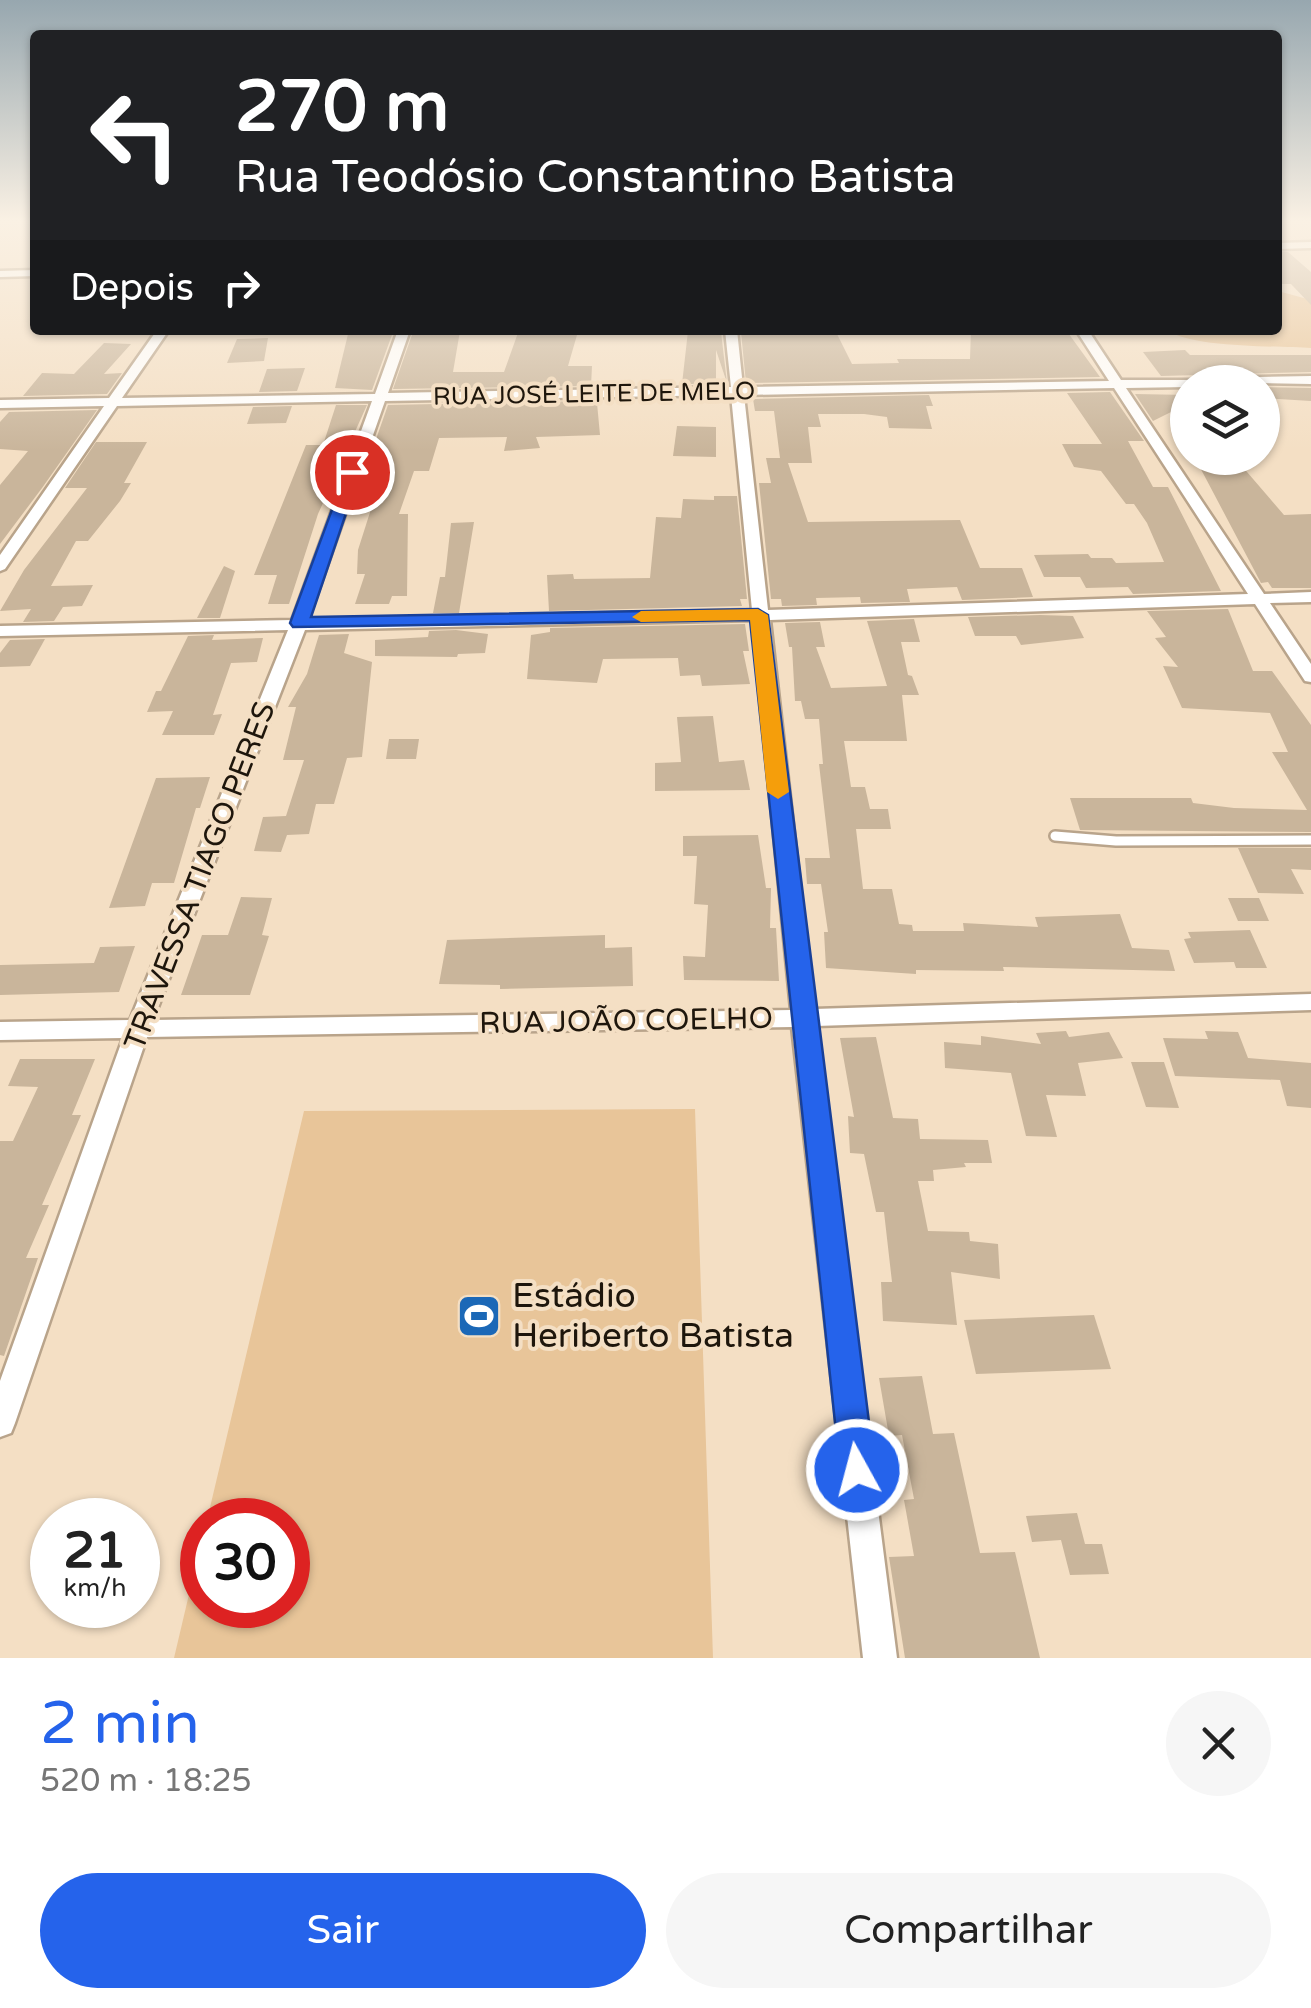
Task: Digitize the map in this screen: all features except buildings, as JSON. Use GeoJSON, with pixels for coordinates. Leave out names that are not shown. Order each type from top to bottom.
{"type":"FeatureCollection","features":[{"type":"Feature","properties":{"kind":"street"},"geometry":{"type":"LineString","coordinates":[[0,566],[160,335]]}},
{"type":"Feature","properties":{"kind":"street","name":"TRAVESSA TIAGO PERES"},"geometry":{"type":"LineString","coordinates":[[0,1423],[138,1029],[299,623],[402,335]]}},
{"type":"Feature","properties":{"kind":"street"},"geometry":{"type":"LineString","coordinates":[[731,335],[758,615],[880,1658]]}},
{"type":"Feature","properties":{"kind":"street"},"geometry":{"type":"LineString","coordinates":[[1085,335],[1311,677]]}},
{"type":"Feature","properties":{"kind":"street"},"geometry":{"type":"LineString","coordinates":[[1280,381],[1311,380]]}},
{"type":"Feature","properties":{"kind":"street","name":"RUA JOSÉ LEITE DE MELO"},"geometry":{"type":"LineString","coordinates":[[0,404],[1170,383]]}},
{"type":"Feature","properties":{"kind":"street"},"geometry":{"type":"LineString","coordinates":[[0,631],[758,615],[1311,597]]}},
{"type":"Feature","properties":{"kind":"street","name":"RUA JOÃO COELHO"},"geometry":{"type":"LineString","coordinates":[[0,1032],[804,1018],[1311,1002]]}},
{"type":"Feature","properties":{"kind":"lane"},"geometry":{"type":"LineString","coordinates":[[1055,836],[1116,842],[1311,840]]}},
{"type":"Feature","properties":{"kind":"shaded area"},"geometry":{"type":"Polygon","coordinates":[[[1282,296],[1311,300],[1311,348],[1214,343],[1179,336],[1282,335],[1282,296]]]}},
{"type":"Feature","properties":{"kind":"shaded area","name":"Estádio Heriberto Batista"},"geometry":{"type":"Polygon","coordinates":[[[695,1109],[713,1658],[174,1658],[181,1628],[310,1628],[310,1498],[212,1498],[304,1111],[695,1109]]]}},
{"type":"Feature","properties":{"kind":"slow traffic"},"geometry":{"type":"LineString","coordinates":[[641,617],[758,615],[778,792]]}},
{"type":"Feature","properties":{"kind":"place","name":"Estádio Heriberto Batista"},"geometry":{"type":"Point","coordinates":[479,1316]}},
{"type":"Feature","properties":{"kind":"route"},"geometry":{"type":"LineString","coordinates":[[352,472],[299,623],[758,615],[857,1470]]}}]}
